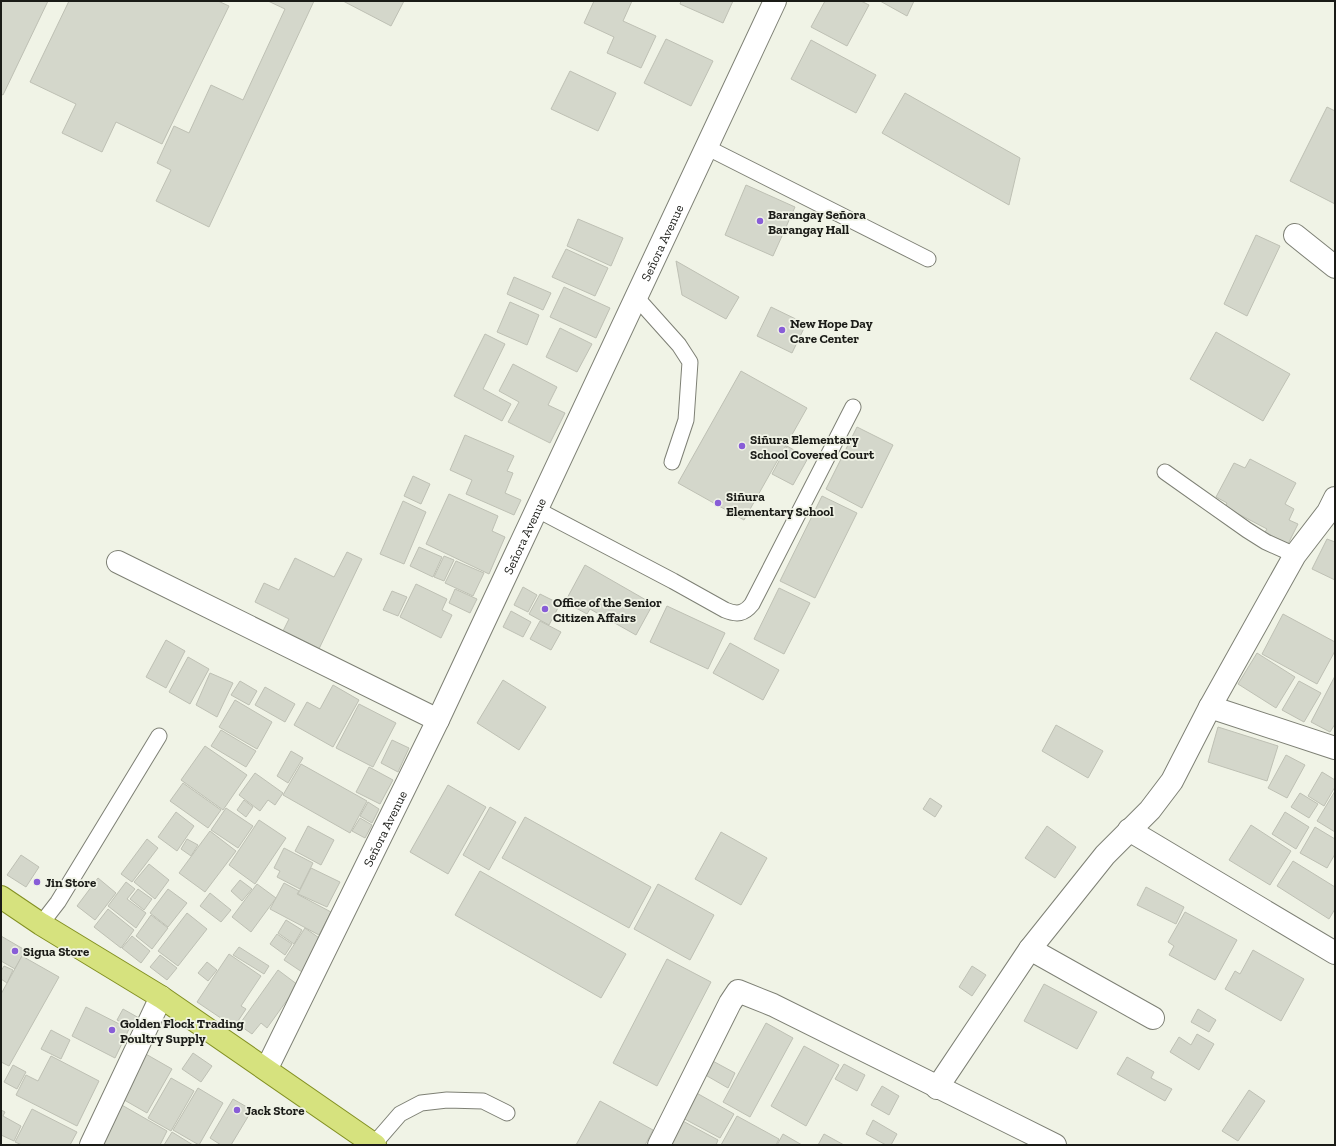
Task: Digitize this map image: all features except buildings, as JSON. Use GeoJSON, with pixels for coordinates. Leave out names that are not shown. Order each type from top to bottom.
{"type":"FeatureCollection","features":[{"type":"Feature","properties":{"kind":"main road"},"geometry":{"type":"LineString","coordinates":[[3,902],[161,997],[267,1068],[375,1144]]}},
{"type":"Feature","properties":{"kind":"street","name":"Señora Avenue"},"geometry":{"type":"LineString","coordinates":[[267,1068],[438,720],[775,1]]}},
{"type":"Feature","properties":{"kind":"street"},"geometry":{"type":"LineString","coordinates":[[1295,235],[1335,267]]}},
{"type":"Feature","properties":{"kind":"street"},"geometry":{"type":"LineString","coordinates":[[937,1088],[1030,949],[1105,855],[1150,810],[1172,781],[1210,708],[1295,555],[1328,512],[1335,498]]}},
{"type":"Feature","properties":{"kind":"street"},"geometry":{"type":"LineString","coordinates":[[118,562],[438,720]]}},
{"type":"Feature","properties":{"kind":"street"},"geometry":{"type":"LineString","coordinates":[[1210,708],[1335,748]]}},
{"type":"Feature","properties":{"kind":"street"},"geometry":{"type":"LineString","coordinates":[[1129,830],[1335,953]]}},
{"type":"Feature","properties":{"kind":"street"},"geometry":{"type":"LineString","coordinates":[[1030,949],[1153,1018]]}},
{"type":"Feature","properties":{"kind":"street"},"geometry":{"type":"LineString","coordinates":[[659,1145],[730,1003],[738,991],[773,1005],[937,1088],[1055,1145]]}},
{"type":"Feature","properties":{"kind":"street"},"geometry":{"type":"LineString","coordinates":[[91,1145],[161,997]]}},
{"type":"Feature","properties":{"kind":"lane"},"geometry":{"type":"LineString","coordinates":[[706,148],[928,259]]}},
{"type":"Feature","properties":{"kind":"lane"},"geometry":{"type":"LineString","coordinates":[[636,297],[679,344],[690,362],[686,420],[672,462]]}},
{"type":"Feature","properties":{"kind":"lane"},"geometry":{"type":"LineString","coordinates":[[536,509],[725,610],[733,614],[741,614],[747,611],[752,604],[853,407]]}},
{"type":"Feature","properties":{"kind":"lane"},"geometry":{"type":"LineString","coordinates":[[1165,472],[1247,530],[1266,542],[1295,555]]}},
{"type":"Feature","properties":{"kind":"lane"},"geometry":{"type":"LineString","coordinates":[[40,924],[58,902],[159,736]]}},
{"type":"Feature","properties":{"kind":"lane"},"geometry":{"type":"LineString","coordinates":[[375,1144],[400,1114],[421,1103],[447,1100],[482,1101],[507,1113]]}},
{"type":"Feature","properties":{"kind":"place","name":"Barangay Señora Barangay Hall"},"geometry":{"type":"Point","coordinates":[760,221]}},
{"type":"Feature","properties":{"kind":"place","name":"New Hope Day Care Center"},"geometry":{"type":"Point","coordinates":[782,330]}},
{"type":"Feature","properties":{"kind":"place","name":"Siñura Elementary School Covered Court"},"geometry":{"type":"Point","coordinates":[742,446]}},
{"type":"Feature","properties":{"kind":"place","name":"Siñura Elementary School"},"geometry":{"type":"Point","coordinates":[718,503]}},
{"type":"Feature","properties":{"kind":"place","name":"Office of the Senior Citizen Affairs"},"geometry":{"type":"Point","coordinates":[545,609]}},
{"type":"Feature","properties":{"kind":"place","name":"Jin Store"},"geometry":{"type":"Point","coordinates":[37,882]}},
{"type":"Feature","properties":{"kind":"place","name":"Sigua Store"},"geometry":{"type":"Point","coordinates":[15,951]}},
{"type":"Feature","properties":{"kind":"place","name":"Golden Flock Trading Poultry Supply"},"geometry":{"type":"Point","coordinates":[112,1030]}},
{"type":"Feature","properties":{"kind":"place","name":"Jack Store"},"geometry":{"type":"Point","coordinates":[237,1110]}}]}
